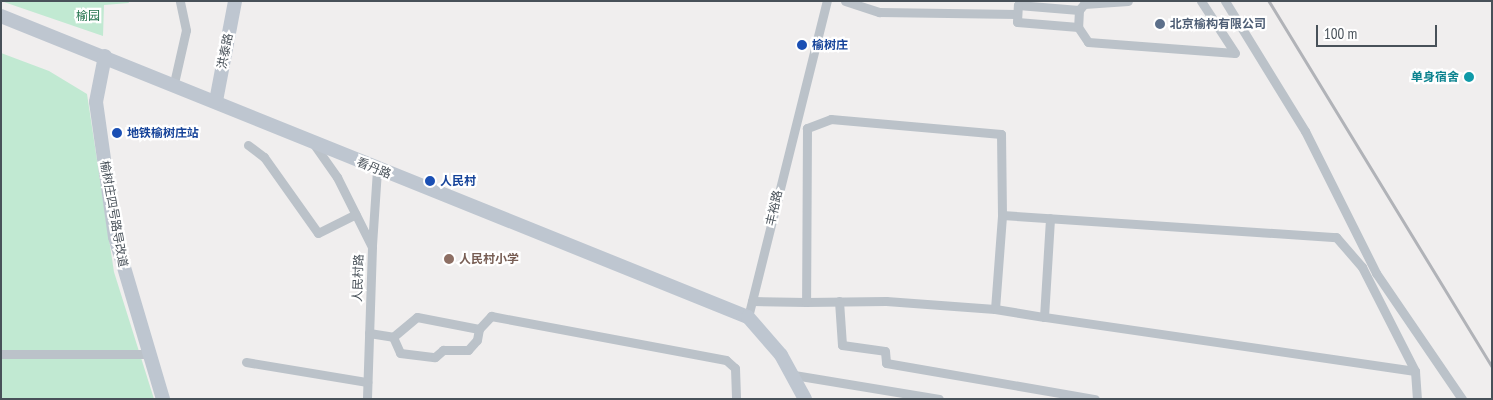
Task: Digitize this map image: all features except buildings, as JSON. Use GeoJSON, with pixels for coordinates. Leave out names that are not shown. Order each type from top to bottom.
{"type":"FeatureCollection","features":[{"type":"Feature","properties":{"kind":"street"},"geometry":{"type":"LineString","coordinates":[[174,83],[186,30],[180,1]]}},
{"type":"Feature","properties":{"kind":"street","name":"洪泰路"},"geometry":{"type":"LineString","coordinates":[[216,101],[235,1]]}},
{"type":"Feature","properties":{"kind":"street","name":"丰裕路"},"geometry":{"type":"LineString","coordinates":[[748,317],[827,1]]}},
{"type":"Feature","properties":{"kind":"street"},"geometry":{"type":"LineString","coordinates":[[845,1],[879,12],[1018,14]]}},
{"type":"Feature","properties":{"kind":"street"},"geometry":{"type":"LineString","coordinates":[[1128,1],[1084,4],[1079,10],[1078,27],[1088,42],[1235,53],[1201,1]]}},
{"type":"Feature","properties":{"kind":"street"},"geometry":{"type":"LineString","coordinates":[[1225,1],[1305,130],[1376,273],[1462,399]]}},
{"type":"Feature","properties":{"kind":"street"},"geometry":{"type":"LineString","coordinates":[[1078,27],[1017,22],[1018,4],[1079,10]]}},
{"type":"Feature","properties":{"kind":"street","name":"看丹路"},"geometry":{"type":"LineString","coordinates":[[1,16],[174,83],[377,170],[748,317]]}},
{"type":"Feature","properties":{"kind":"street","name":"榆树庄四号路导改道"},"geometry":{"type":"LineString","coordinates":[[109,58],[96,102],[115,238],[163,399]]}},
{"type":"Feature","properties":{"kind":"street","name":"榆树庄四号路导改道"},"geometry":{"type":"LineString","coordinates":[[109,58],[105,99],[123,236],[171,399]]}},
{"type":"Feature","properties":{"kind":"street"},"geometry":{"type":"LineString","coordinates":[[806,302],[807,128],[831,119],[1001,134],[1002,215],[995,309]]}},
{"type":"Feature","properties":{"kind":"street","name":"人民村路"},"geometry":{"type":"LineString","coordinates":[[313,143],[356,214],[372,247],[367,399]]}},
{"type":"Feature","properties":{"kind":"street"},"geometry":{"type":"LineString","coordinates":[[248,145],[264,157],[318,233],[356,214]]}},
{"type":"Feature","properties":{"kind":"street"},"geometry":{"type":"LineString","coordinates":[[372,247],[377,170]]}},
{"type":"Feature","properties":{"kind":"street"},"geometry":{"type":"LineString","coordinates":[[1002,215],[1336,236],[1362,267],[1416,370],[1417,399]]}},
{"type":"Feature","properties":{"kind":"street"},"geometry":{"type":"LineString","coordinates":[[1044,317],[1050,218]]}},
{"type":"Feature","properties":{"kind":"street"},"geometry":{"type":"LineString","coordinates":[[752,301],[839,301],[995,309],[1416,370]]}},
{"type":"Feature","properties":{"kind":"street"},"geometry":{"type":"LineString","coordinates":[[839,301],[842,345],[884,351],[886,363],[1095,399]]}},
{"type":"Feature","properties":{"kind":"street"},"geometry":{"type":"LineString","coordinates":[[393,337],[400,353],[435,357],[443,350],[468,350],[477,340],[479,329],[491,316],[726,360],[735,368],[736,399]]}},
{"type":"Feature","properties":{"kind":"street"},"geometry":{"type":"LineString","coordinates":[[748,317],[794,375],[805,399]]}},
{"type":"Feature","properties":{"kind":"street"},"geometry":{"type":"LineString","coordinates":[[369,333],[393,337],[417,318],[479,329]]}},
{"type":"Feature","properties":{"kind":"street"},"geometry":{"type":"LineString","coordinates":[[1,354],[151,354]]}},
{"type":"Feature","properties":{"kind":"street"},"geometry":{"type":"LineString","coordinates":[[246,362],[367,382]]}},
{"type":"Feature","properties":{"kind":"street"},"geometry":{"type":"LineString","coordinates":[[794,375],[939,399]]}},
{"type":"Feature","properties":{"kind":"green space","name":"榆园"},"geometry":{"type":"Polygon","coordinates":[[[1,1],[128,1],[129,3],[104,5],[103,36],[1,1]]]}},
{"type":"Feature","properties":{"kind":"green space"},"geometry":{"type":"Polygon","coordinates":[[[1,53],[49,71],[87,94],[114,272],[154,399],[1,399],[1,53]]]}},
{"type":"Feature","properties":{"kind":"railway"},"geometry":{"type":"LineString","coordinates":[[1269,1],[1492,367]]}},
{"type":"Feature","properties":{"kind":"place","name":"北京榆构有限公司"},"geometry":{"type":"Point","coordinates":[1160,24]}},
{"type":"Feature","properties":{"kind":"place","name":"榆树庄"},"geometry":{"type":"Point","coordinates":[802,45]}},
{"type":"Feature","properties":{"kind":"place","name":"单身宿舍"},"geometry":{"type":"Point","coordinates":[1469,77]}},
{"type":"Feature","properties":{"kind":"place","name":"地铁榆树庄站"},"geometry":{"type":"Point","coordinates":[117,133]}},
{"type":"Feature","properties":{"kind":"place","name":"人民村"},"geometry":{"type":"Point","coordinates":[430,181]}},
{"type":"Feature","properties":{"kind":"place","name":"人民村小学"},"geometry":{"type":"Point","coordinates":[449,259]}}]}
